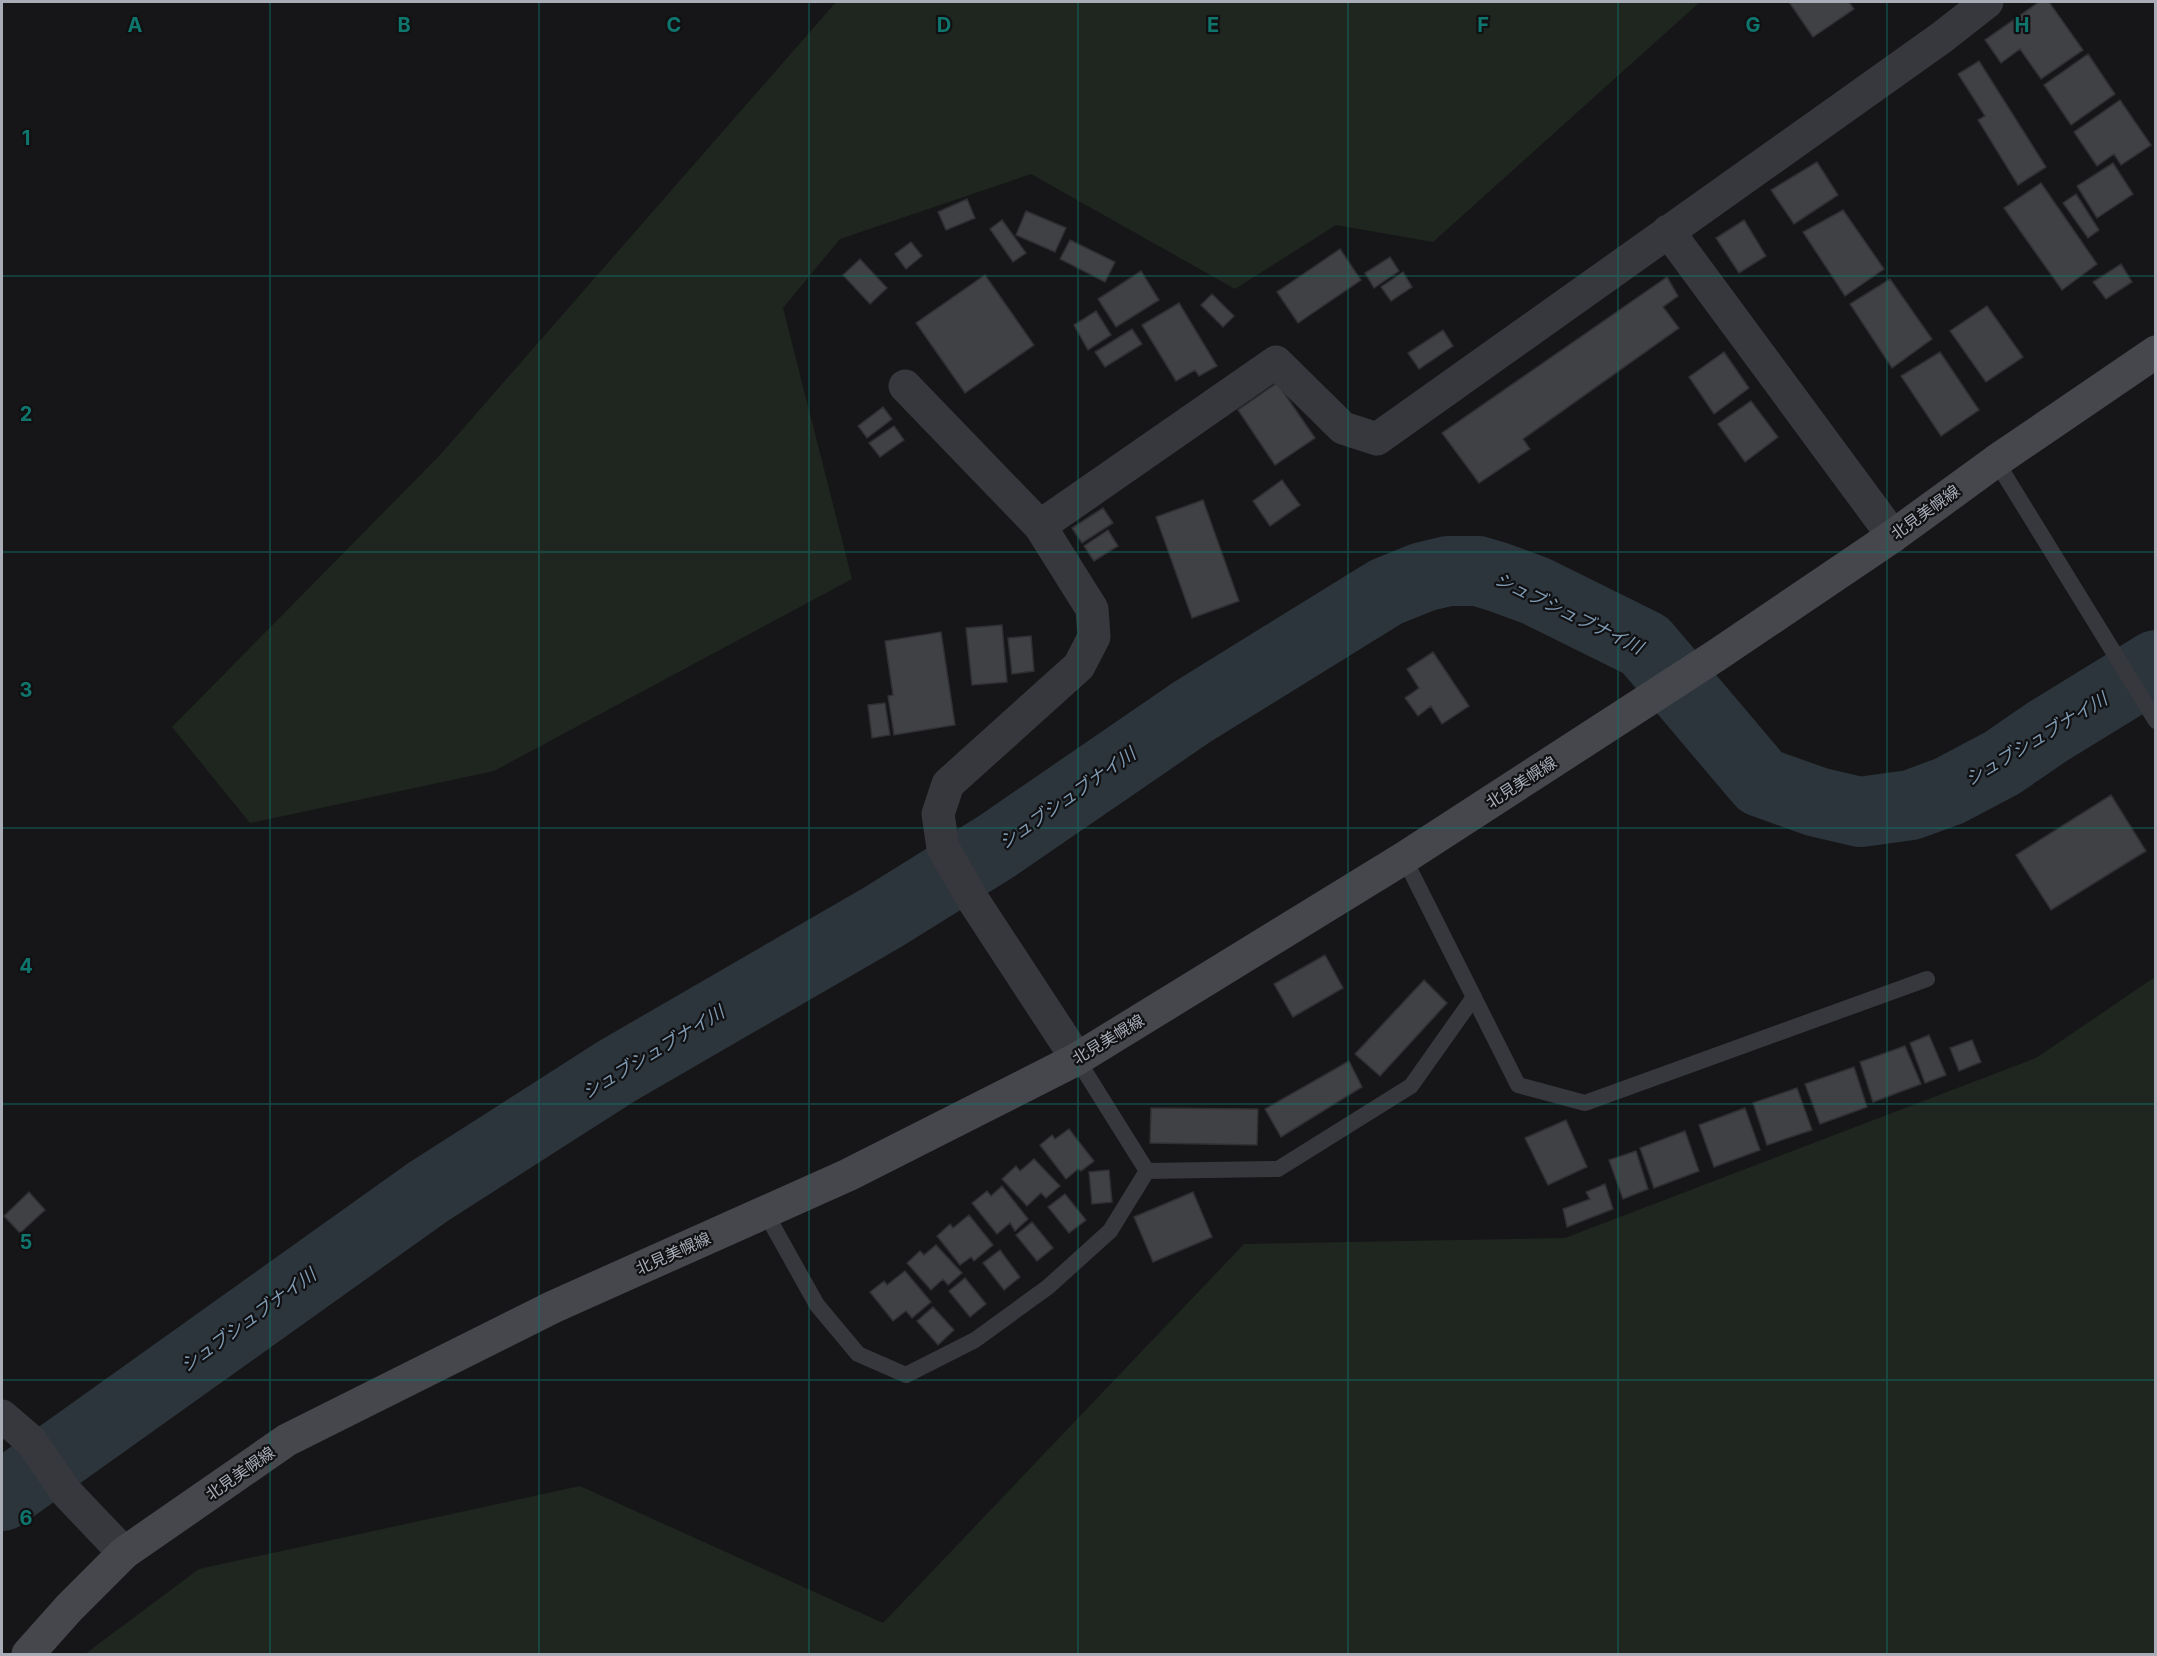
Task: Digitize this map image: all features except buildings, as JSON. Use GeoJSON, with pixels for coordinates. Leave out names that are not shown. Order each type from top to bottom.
{"type":"FeatureCollection","features":[{"type":"Feature","properties":{"kind":"main road","name":"北見美幌線"},"geometry":{"type":"LineString","coordinates":[[28,1654],[69,1608],[124,1553],[287,1440],[553,1307],[848,1174],[1077,1059],[1404,858],[1717,655],[1893,536],[1996,461],[2156,352]]}},
{"type":"Feature","properties":{"kind":"street"},"geometry":{"type":"LineString","coordinates":[[1040,526],[1276,362],[1343,428],[1377,439],[1941,38],[1987,2]]}},
{"type":"Feature","properties":{"kind":"street"},"geometry":{"type":"LineString","coordinates":[[1668,231],[1893,536]]}},
{"type":"Feature","properties":{"kind":"street"},"geometry":{"type":"LineString","coordinates":[[905,386],[1040,526],[1092,609],[1094,637],[1079,666],[948,784],[938,814],[943,848],[973,900],[1077,1059]]}},
{"type":"Feature","properties":{"kind":"street"},"geometry":{"type":"LineString","coordinates":[[2,1416],[31,1441],[66,1492],[124,1553]]}},
{"type":"Feature","properties":{"kind":"lane"},"geometry":{"type":"LineString","coordinates":[[1996,461],[2156,721]]}},
{"type":"Feature","properties":{"kind":"lane"},"geometry":{"type":"LineString","coordinates":[[1404,858],[1518,1085],[1585,1103],[1927,979]]}},
{"type":"Feature","properties":{"kind":"lane"},"geometry":{"type":"LineString","coordinates":[[1147,1171],[1278,1169],[1411,1086],[1474,997]]}},
{"type":"Feature","properties":{"kind":"lane"},"geometry":{"type":"LineString","coordinates":[[1077,1059],[1147,1171]]}},
{"type":"Feature","properties":{"kind":"lane"},"geometry":{"type":"LineString","coordinates":[[765,1212],[817,1305],[858,1354],[906,1375],[975,1340],[1048,1287],[1110,1231],[1147,1171]]}},
{"type":"Feature","properties":{"kind":"shaded area"},"geometry":{"type":"Polygon","coordinates":[[[836,2],[1700,2],[1433,242],[1336,225],[1235,289],[1031,174],[840,239],[783,308],[852,579],[494,771],[250,823],[172,727],[440,455],[836,2]]]}},
{"type":"Feature","properties":{"kind":"shaded area"},"geometry":{"type":"Polygon","coordinates":[[[2155,977],[2155,1654],[85,1654],[199,1569],[580,1486],[883,1623],[1244,1244],[1565,1238],[2036,1058],[2155,977]]]}},
{"type":"Feature","properties":{"kind":"waterway","name":"シュブシュブナイ川"},"geometry":{"type":"LineString","coordinates":[[2,1496],[428,1192],[617,1071],[883,917],[997,846],[1192,712],[1386,592],[1423,577],[1448,571],[1478,571],[1498,577],[1536,591],[1645,645],[1761,782],[1817,802],[1860,812],[1911,805],[1949,791],[2002,763],[2047,732],[2156,665]]}}]}
